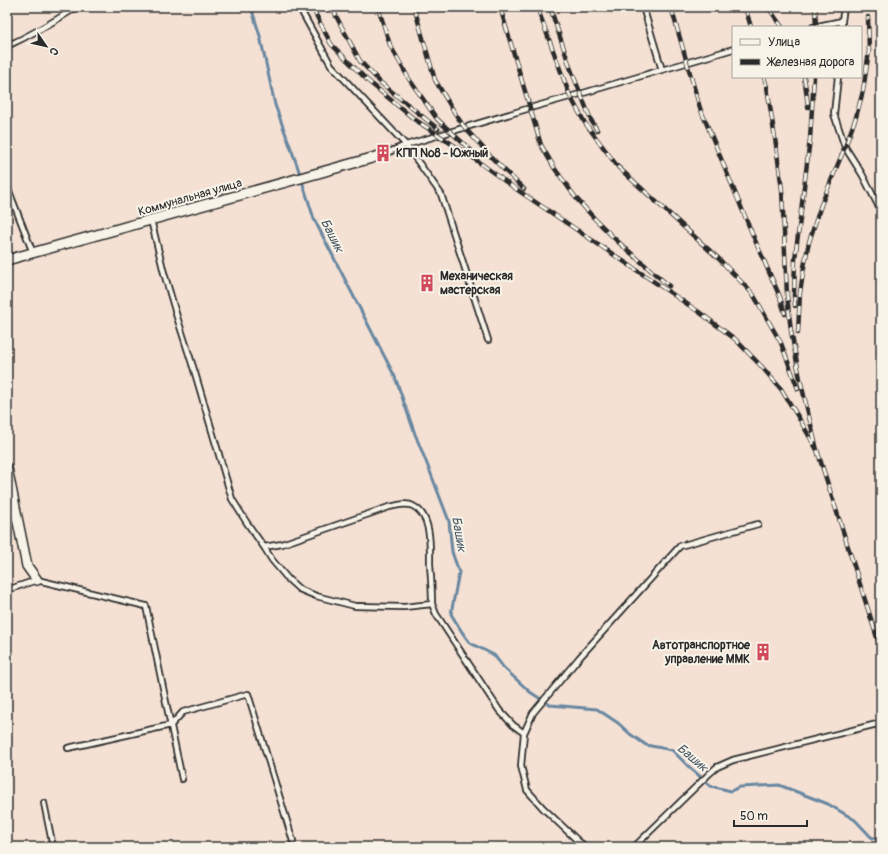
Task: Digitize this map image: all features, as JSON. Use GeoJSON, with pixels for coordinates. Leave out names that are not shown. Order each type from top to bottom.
{"type":"FeatureCollection","features":[{"type":"Feature","properties":{"kind":"street","name":"Коммунальная улица"},"geometry":{"type":"LineString","coordinates":[[7,260],[379,156]]}},
{"type":"Feature","properties":{"kind":"street"},"geometry":{"type":"LineString","coordinates":[[7,468],[27,566],[37,580]]}},
{"type":"Feature","properties":{"kind":"lane"},"geometry":{"type":"LineString","coordinates":[[7,46],[77,7]]}},
{"type":"Feature","properties":{"kind":"lane"},"geometry":{"type":"LineString","coordinates":[[300,7],[331,64],[406,145],[441,194],[488,340]]}},
{"type":"Feature","properties":{"kind":"lane"},"geometry":{"type":"LineString","coordinates":[[643,7],[662,70]]}},
{"type":"Feature","properties":{"kind":"lane"},"geometry":{"type":"LineString","coordinates":[[842,26],[844,7]]}},
{"type":"Feature","properties":{"kind":"lane"},"geometry":{"type":"LineString","coordinates":[[818,26],[842,21]]}},
{"type":"Feature","properties":{"kind":"lane"},"geometry":{"type":"LineString","coordinates":[[379,156],[406,145],[732,49]]}},
{"type":"Feature","properties":{"kind":"lane"},"geometry":{"type":"LineString","coordinates":[[838,78],[834,114],[845,147],[862,174],[881,211]]}},
{"type":"Feature","properties":{"kind":"lane"},"geometry":{"type":"LineString","coordinates":[[7,186],[34,253]]}},
{"type":"Feature","properties":{"kind":"lane"},"geometry":{"type":"LineString","coordinates":[[151,220],[164,273],[232,499],[272,560],[288,579],[299,589],[316,596],[355,606],[404,607],[432,604]]}},
{"type":"Feature","properties":{"kind":"lane"},"geometry":{"type":"LineString","coordinates":[[264,547],[282,544],[389,507],[404,504],[413,506],[422,513],[430,537],[432,604],[436,614],[499,710],[524,734]]}},
{"type":"Feature","properties":{"kind":"lane"},"geometry":{"type":"LineString","coordinates":[[586,847],[543,808],[527,790],[521,766],[524,734],[533,713],[579,658],[680,546],[758,524]]}},
{"type":"Feature","properties":{"kind":"lane"},"geometry":{"type":"LineString","coordinates":[[7,590],[37,580],[146,606],[182,779]]}},
{"type":"Feature","properties":{"kind":"lane"},"geometry":{"type":"LineString","coordinates":[[68,748],[171,725],[183,712],[248,694],[293,841]]}},
{"type":"Feature","properties":{"kind":"lane"},"geometry":{"type":"LineString","coordinates":[[634,847],[717,767],[733,760],[881,723]]}},
{"type":"Feature","properties":{"kind":"lane"},"geometry":{"type":"LineString","coordinates":[[44,804],[53,847]]}},
{"type":"Feature","properties":{"kind":"waterway","name":"Башик"},"geometry":{"type":"LineString","coordinates":[[251,7],[260,36],[275,105],[297,165],[314,219],[395,377],[415,434],[449,521],[452,552],[459,572],[451,614],[470,643],[494,655],[503,667],[530,692],[550,705],[597,709],[646,745],[672,750],[711,786],[731,791],[740,787],[779,785],[828,804],[855,820],[871,837],[881,841]]}},
{"type":"Feature","properties":{"kind":"railway"},"geometry":{"type":"LineString","coordinates":[[312,7],[331,44],[368,81],[414,119],[699,312],[735,339],[781,389],[817,450]]}},
{"type":"Feature","properties":{"kind":"railway"},"geometry":{"type":"LineString","coordinates":[[333,7],[336,16],[360,61],[381,83],[438,129]]}},
{"type":"Feature","properties":{"kind":"railway"},"geometry":{"type":"LineString","coordinates":[[378,7],[390,45],[409,79],[437,119],[478,157]]}},
{"type":"Feature","properties":{"kind":"railway"},"geometry":{"type":"LineString","coordinates":[[414,7],[435,80],[456,115],[465,128],[493,159],[524,189]]}},
{"type":"Feature","properties":{"kind":"railway"},"geometry":{"type":"LineString","coordinates":[[500,7],[541,145],[555,169],[576,198],[594,218],[616,240],[669,286]]}},
{"type":"Feature","properties":{"kind":"railway"},"geometry":{"type":"LineString","coordinates":[[537,7],[570,96],[585,123],[618,167],[719,259],[753,294],[781,343],[798,389]]}},
{"type":"Feature","properties":{"kind":"railway"},"geometry":{"type":"LineString","coordinates":[[550,7],[570,67],[591,120],[597,130]]}},
{"type":"Feature","properties":{"kind":"railway"},"geometry":{"type":"LineString","coordinates":[[671,7],[700,108],[780,297],[785,314]]}},
{"type":"Feature","properties":{"kind":"railway"},"geometry":{"type":"LineString","coordinates":[[745,7],[751,26]]}},
{"type":"Feature","properties":{"kind":"railway"},"geometry":{"type":"LineString","coordinates":[[768,7],[781,26]]}},
{"type":"Feature","properties":{"kind":"railway"},"geometry":{"type":"LineString","coordinates":[[815,7],[816,26]]}},
{"type":"Feature","properties":{"kind":"railway"},"geometry":{"type":"LineString","coordinates":[[798,333],[800,293],[809,242],[821,205],[856,117],[863,91],[869,51],[868,17]]}},
{"type":"Feature","properties":{"kind":"railway"},"geometry":{"type":"LineString","coordinates":[[764,78],[767,87],[782,190],[787,295],[791,331],[800,379],[817,450],[881,650]]}},
{"type":"Feature","properties":{"kind":"railway"},"geometry":{"type":"LineString","coordinates":[[804,78],[808,107]]}},
{"type":"Feature","properties":{"kind":"railway"},"geometry":{"type":"LineString","coordinates":[[795,306],[795,259],[810,139],[814,78]]}},
{"type":"Feature","properties":{"kind":"place","name":"КПП №8 - Южный"},"geometry":{"type":"Point","coordinates":[383,153]}},
{"type":"Feature","properties":{"kind":"place","name":"Механическая мастерская"},"geometry":{"type":"Point","coordinates":[427,283]}},
{"type":"Feature","properties":{"kind":"place","name":"Автотранспортное управление ММК"},"geometry":{"type":"Point","coordinates":[763,652]}}]}
